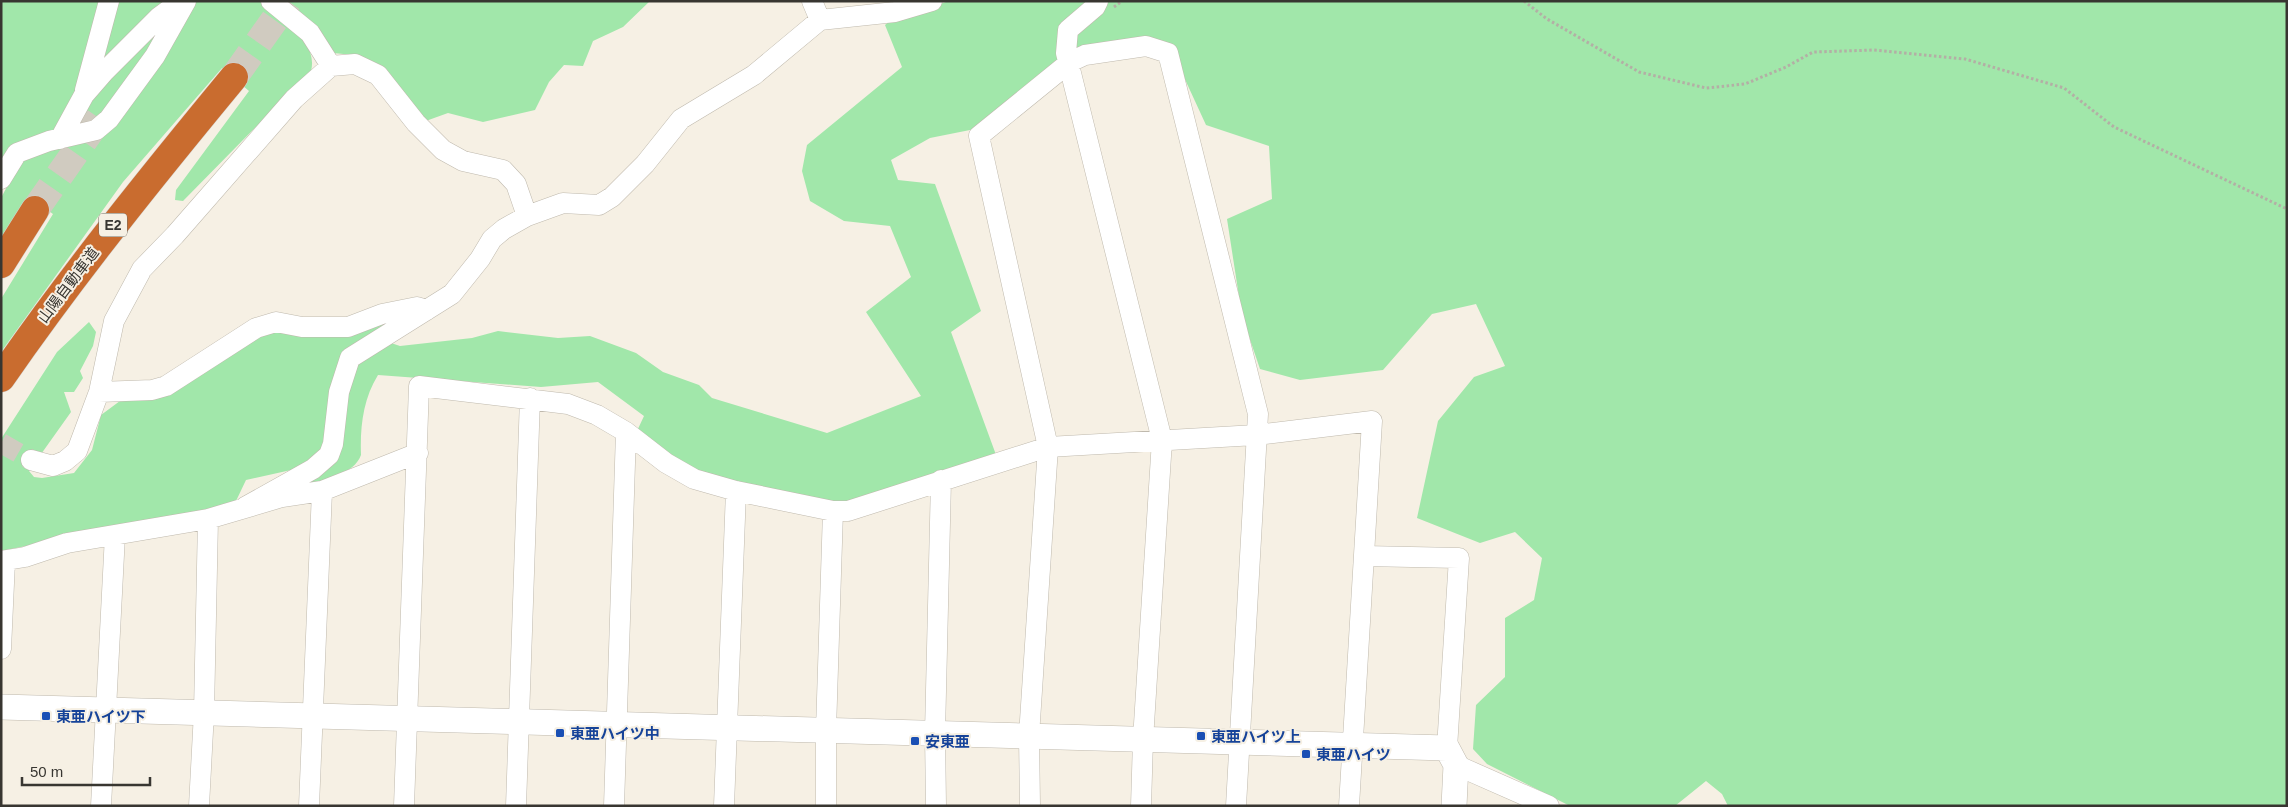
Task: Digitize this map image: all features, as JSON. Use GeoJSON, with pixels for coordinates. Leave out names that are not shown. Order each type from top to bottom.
{"type":"FeatureCollection","features":[{"type":"Feature","properties":{"kind":"highway","name":"山陽自動車道"},"geometry":{"type":"LineString","coordinates":[[1,378],[39,323],[131,202],[234,77]]}},
{"type":"Feature","properties":{"kind":"highway"},"geometry":{"type":"LineString","coordinates":[[1,264],[35,210]]}},
{"type":"Feature","properties":{"kind":"street"},"geometry":{"type":"LineString","coordinates":[[60,139],[84,95],[108,1]]}},
{"type":"Feature","properties":{"kind":"street"},"geometry":{"type":"LineString","coordinates":[[84,95],[158,17],[181,1]]}},
{"type":"Feature","properties":{"kind":"street"},"geometry":{"type":"LineString","coordinates":[[1,179],[16,153],[96,130],[109,118],[155,56],[186,1]]}},
{"type":"Feature","properties":{"kind":"street"},"geometry":{"type":"LineString","coordinates":[[271,1],[310,33],[331,66]]}},
{"type":"Feature","properties":{"kind":"street"},"geometry":{"type":"LineString","coordinates":[[812,1],[820,20]]}},
{"type":"Feature","properties":{"kind":"street"},"geometry":{"type":"LineString","coordinates":[[246,507],[313,469],[329,455],[333,444],[340,392],[350,358],[452,294],[480,259],[492,240],[504,229],[527,216],[563,204],[599,205],[612,197],[645,164],[681,119],[754,75],[820,20],[895,12],[932,1]]}},
{"type":"Feature","properties":{"kind":"street"},"geometry":{"type":"LineString","coordinates":[[1098,1],[1095,7],[1068,30],[1066,53],[1070,62],[1162,440],[1143,740],[1141,806]]}},
{"type":"Feature","properties":{"kind":"street"},"geometry":{"type":"LineString","coordinates":[[1030,806],[1029,736],[1048,447],[979,136],[1070,62],[1085,55],[1146,46],[1168,53],[1258,414],[1236,806]]}},
{"type":"Feature","properties":{"kind":"street"},"geometry":{"type":"LineString","coordinates":[[31,460],[53,466],[65,461],[77,451],[100,392],[114,321],[142,269],[175,235],[294,99],[331,66],[355,64],[378,75],[416,124],[443,150],[464,161],[503,170],[516,184],[527,216]]}},
{"type":"Feature","properties":{"kind":"street"},"geometry":{"type":"LineString","coordinates":[[100,392],[152,390],[166,386],[256,328],[276,322],[302,327],[348,327],[382,314],[417,308],[428,310]]}},
{"type":"Feature","properties":{"kind":"street"},"geometry":{"type":"LineString","coordinates":[[404,806],[418,453],[418,386],[568,404],[597,415],[626,432],[666,463],[694,479],[736,491],[833,511],[848,512],[941,480],[1048,447],[1256,435],[1372,422],[1351,746],[1349,806]]}},
{"type":"Feature","properties":{"kind":"street"},"geometry":{"type":"LineString","coordinates":[[516,806],[530,398]]}},
{"type":"Feature","properties":{"kind":"street"},"geometry":{"type":"LineString","coordinates":[[614,806],[615,725],[626,432]]}},
{"type":"Feature","properties":{"kind":"street"},"geometry":{"type":"LineString","coordinates":[[1,649],[3,561],[66,543],[208,519],[246,507],[322,491],[418,453]]}},
{"type":"Feature","properties":{"kind":"street"},"geometry":{"type":"LineString","coordinates":[[936,806],[935,733],[941,480]]}},
{"type":"Feature","properties":{"kind":"street"},"geometry":{"type":"LineString","coordinates":[[309,806],[322,491]]}},
{"type":"Feature","properties":{"kind":"street"},"geometry":{"type":"LineString","coordinates":[[724,806],[736,491]]}},
{"type":"Feature","properties":{"kind":"street"},"geometry":{"type":"LineString","coordinates":[[826,806],[826,730],[833,511]]}},
{"type":"Feature","properties":{"kind":"street"},"geometry":{"type":"LineString","coordinates":[[199,806],[204,712],[208,519]]}},
{"type":"Feature","properties":{"kind":"street"},"geometry":{"type":"LineString","coordinates":[[101,806],[104,710],[115,535]]}},
{"type":"Feature","properties":{"kind":"street"},"geometry":{"type":"LineString","coordinates":[[1364,556],[1459,558],[1452,756],[1454,806]]}},
{"type":"Feature","properties":{"kind":"street"},"geometry":{"type":"LineString","coordinates":[[1,707],[1351,746],[1452,756],[1549,806]]}},
{"type":"Feature","properties":{"kind":"path"},"geometry":{"type":"LineString","coordinates":[[1524,1],[1547,19],[1639,72],[1706,88],[1745,84],[1786,67],[1814,52],[1874,50],[1965,59],[2064,88],[2114,127],[2287,209]]}},
{"type":"Feature","properties":{"kind":"green space"},"geometry":{"type":"Polygon","coordinates":[[[1,1],[261,1],[304,40],[312,60],[311,71],[183,201],[175,200],[176,190],[249,91],[222,68],[123,182],[1,352],[1,299],[53,214],[32,199],[1,243],[1,198],[10,181],[1,181],[1,1]]]}},
{"type":"Feature","properties":{"kind":"green space"},"geometry":{"type":"Polygon","coordinates":[[[283,1],[650,1],[623,27],[593,41],[583,66],[564,65],[549,82],[535,110],[483,122],[448,113],[423,122],[354,55],[333,53],[283,1]]]}},
{"type":"Feature","properties":{"kind":"green space"},"geometry":{"type":"Polygon","coordinates":[[[949,1],[2287,1],[2287,806],[1728,806],[1722,794],[1706,781],[1675,806],[1570,806],[1487,764],[1473,749],[1476,705],[1505,677],[1505,618],[1534,600],[1542,558],[1515,532],[1480,543],[1417,518],[1438,421],[1474,377],[1505,366],[1476,304],[1432,314],[1383,370],[1300,380],[1260,369],[1242,316],[1227,219],[1272,199],[1269,146],[1206,125],[1171,49],[1086,49],[975,129],[930,138],[891,160],[898,180],[935,184],[981,311],[951,332],[999,463],[833,511],[694,479],[637,431],[644,416],[598,382],[541,387],[378,375],[366,403],[361,434],[361,455],[357,462],[346,472],[331,478],[309,485],[302,480],[316,472],[350,371],[385,341],[400,346],[472,338],[498,331],[558,338],[590,336],[636,353],[663,372],[699,385],[712,398],[827,433],[921,396],[866,312],[911,277],[890,226],[844,221],[810,201],[802,171],[807,145],[902,67],[885,25],[891,20],[949,1]]]}},
{"type":"Feature","properties":{"kind":"green space"},"geometry":{"type":"Polygon","coordinates":[[[411,315],[346,355],[328,443],[300,468],[246,480],[236,501],[227,506],[1,551],[1,439],[57,352],[89,322],[96,332],[93,346],[80,371],[83,378],[74,392],[64,392],[71,412],[29,471],[34,477],[42,478],[74,473],[92,450],[101,415],[124,398],[261,333],[411,315]]]}},
{"type":"Feature","properties":{"kind":"tunnel"},"geometry":{"type":"LineString","coordinates":[[234,77],[288,1]]}},
{"type":"Feature","properties":{"kind":"tunnel"},"geometry":{"type":"LineString","coordinates":[[35,210],[103,113]]}},
{"type":"Feature","properties":{"kind":"tunnel"},"geometry":{"type":"LineString","coordinates":[[1,443],[31,460]]}},
{"type":"Feature","properties":{"kind":"place","name":"東亜ハイツ下"},"geometry":{"type":"Point","coordinates":[46,716]}},
{"type":"Feature","properties":{"kind":"place","name":"東亜ハイツ中"},"geometry":{"type":"Point","coordinates":[560,733]}},
{"type":"Feature","properties":{"kind":"place","name":"東亜ハイツ上"},"geometry":{"type":"Point","coordinates":[1201,736]}},
{"type":"Feature","properties":{"kind":"place","name":"安東亜"},"geometry":{"type":"Point","coordinates":[915,741]}},
{"type":"Feature","properties":{"kind":"place","name":"東亜ハイツ"},"geometry":{"type":"Point","coordinates":[1306,754]}}]}
